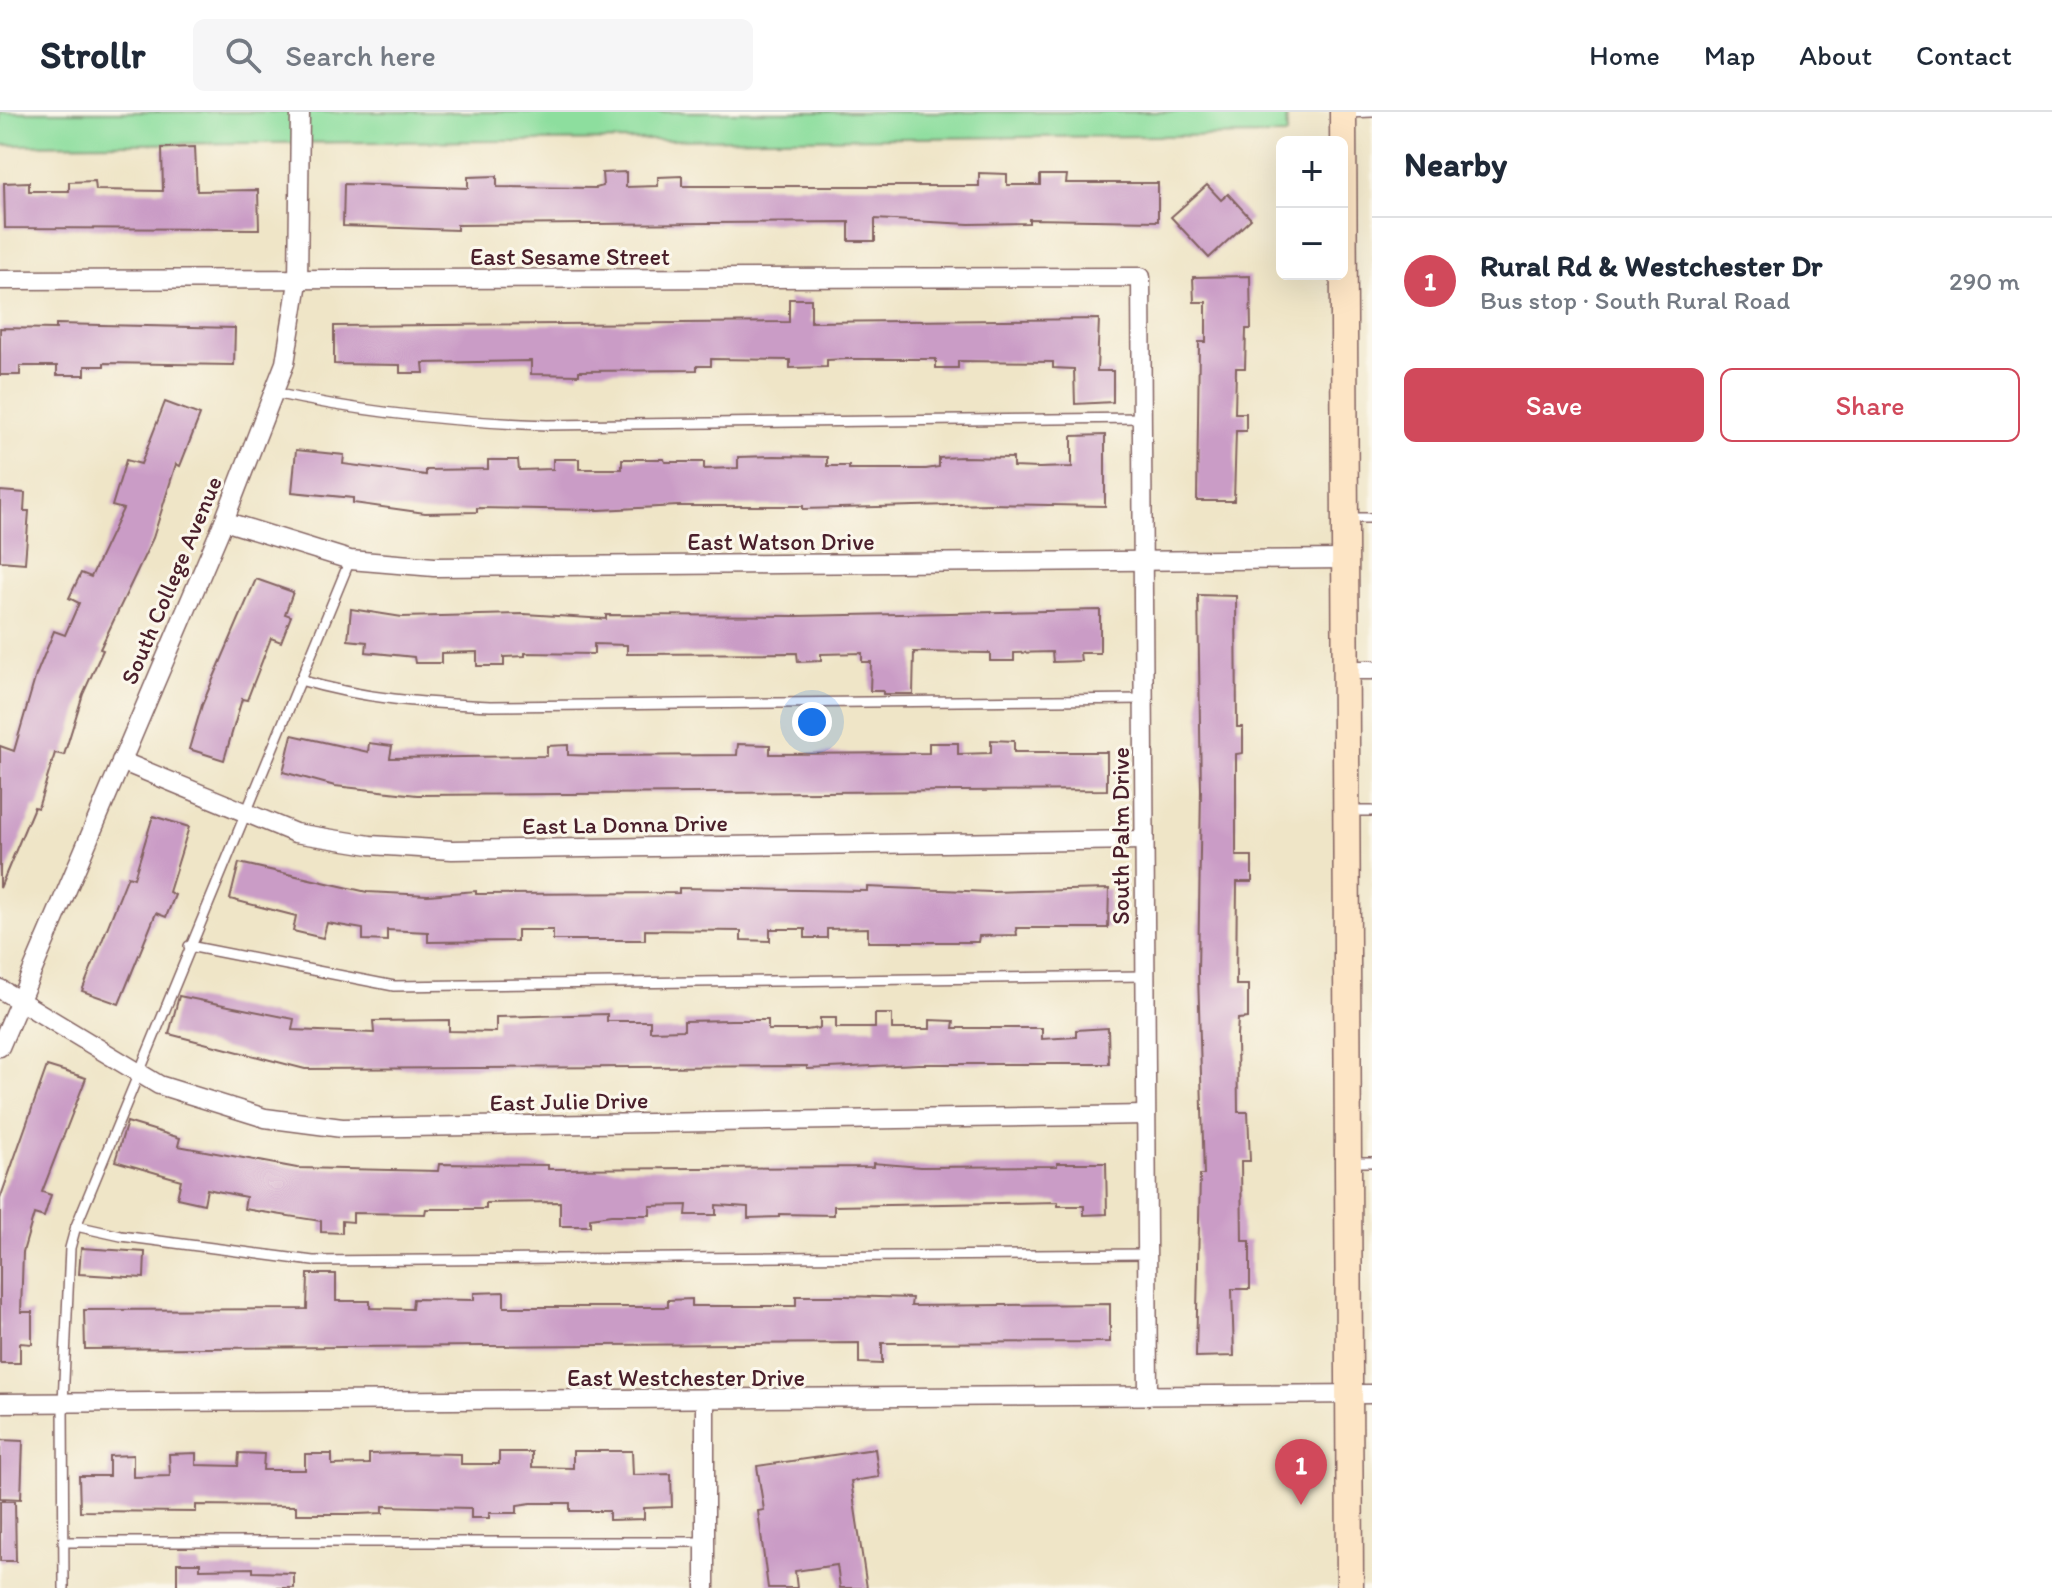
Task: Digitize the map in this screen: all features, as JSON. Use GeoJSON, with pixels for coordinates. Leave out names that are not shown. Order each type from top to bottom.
{"type":"FeatureCollection","features":[{"type":"Feature","properties":{"kind":"main road"},"geometry":{"type":"LineString","coordinates":[[1343,112],[1346,811],[1360,1162],[1361,1394],[1350,1588]]}},
{"type":"Feature","properties":{"kind":"street","name":"South College Avenue"},"geometry":{"type":"LineString","coordinates":[[0,1047],[224,521],[285,363],[298,282],[300,112]]}},
{"type":"Feature","properties":{"kind":"street","name":"East Sesame Street"},"geometry":{"type":"LineString","coordinates":[[0,280],[298,282],[1141,277]]}},
{"type":"Feature","properties":{"kind":"street","name":"South Palm Drive"},"geometry":{"type":"LineString","coordinates":[[1141,277],[1148,1396]]}},
{"type":"Feature","properties":{"kind":"street","name":"East Watson Drive"},"geometry":{"type":"LineString","coordinates":[[224,521],[350,560],[434,567],[1345,559]]}},
{"type":"Feature","properties":{"kind":"street"},"geometry":{"type":"LineString","coordinates":[[1345,670],[1372,670]]}},
{"type":"Feature","properties":{"kind":"street","name":"East La Donna Drive"},"geometry":{"type":"LineString","coordinates":[[121,761],[295,833],[370,845],[452,850],[1144,840]]}},
{"type":"Feature","properties":{"kind":"street","name":"East Julie Drive"},"geometry":{"type":"LineString","coordinates":[[0,989],[159,1085],[265,1118],[342,1128],[1146,1115]]}},
{"type":"Feature","properties":{"kind":"street","name":"East Westchester Drive"},"geometry":{"type":"LineString","coordinates":[[0,1403],[705,1401],[1361,1394]]}},
{"type":"Feature","properties":{"kind":"street"},"geometry":{"type":"LineString","coordinates":[[705,1401],[705,1588]]}},
{"type":"Feature","properties":{"kind":"lane"},"geometry":{"type":"LineString","coordinates":[[1343,112],[1372,112]]}},
{"type":"Feature","properties":{"kind":"lane"},"geometry":{"type":"LineString","coordinates":[[274,393],[349,409],[451,422],[547,425],[1142,418]]}},
{"type":"Feature","properties":{"kind":"lane"},"geometry":{"type":"LineString","coordinates":[[1345,518],[1372,518]]}},
{"type":"Feature","properties":{"kind":"lane"},"geometry":{"type":"LineString","coordinates":[[64,1588],[63,1403],[70,1248],[76,1226],[137,1071],[350,560]]}},
{"type":"Feature","properties":{"kind":"lane"},"geometry":{"type":"LineString","coordinates":[[300,680],[337,691],[399,702],[490,706],[1144,699]]}},
{"type":"Feature","properties":{"kind":"lane"},"geometry":{"type":"LineString","coordinates":[[1346,811],[1372,811]]}},
{"type":"Feature","properties":{"kind":"lane"},"geometry":{"type":"LineString","coordinates":[[189,946],[394,986],[1145,976]]}},
{"type":"Feature","properties":{"kind":"lane"},"geometry":{"type":"LineString","coordinates":[[76,1226],[121,1236],[313,1261],[1147,1254]]}},
{"type":"Feature","properties":{"kind":"lane"},"geometry":{"type":"LineString","coordinates":[[63,1542],[705,1542]]}},
{"type":"Feature","properties":{"kind":"green space"},"geometry":{"type":"Polygon","coordinates":[[[0,112],[1286,112],[1287,135],[0,145],[0,112]]]}},
{"type":"Feature","properties":{"kind":"building"},"geometry":{"type":"Polygon","coordinates":[[[195,147],[197,191],[258,190],[259,229],[5,228],[4,183],[29,182],[29,191],[69,191],[69,182],[95,181],[96,190],[163,191],[162,148],[195,147]]]}},
{"type":"Feature","properties":{"kind":"building"},"geometry":{"type":"Polygon","coordinates":[[[626,172],[626,187],[658,186],[658,177],[682,176],[682,186],[979,186],[979,173],[1007,174],[1007,185],[1040,185],[1040,175],[1067,175],[1066,183],[1158,183],[1158,221],[1029,219],[1029,223],[969,224],[875,219],[875,241],[849,241],[849,222],[457,225],[457,230],[343,226],[344,184],[468,188],[468,177],[497,176],[497,187],[596,188],[603,186],[602,173],[626,172]]]}},
{"type":"Feature","properties":{"kind":"building"},"geometry":{"type":"Polygon","coordinates":[[[1207,185],[1221,200],[1228,194],[1251,219],[1209,258],[1171,217],[1207,185]]]}},
{"type":"Feature","properties":{"kind":"building"},"geometry":{"type":"Polygon","coordinates":[[[1250,276],[1251,329],[1246,329],[1245,368],[1236,368],[1235,413],[1246,413],[1246,431],[1236,431],[1234,501],[1197,501],[1199,342],[1206,342],[1206,302],[1194,302],[1193,277],[1250,276]]]}},
{"type":"Feature","properties":{"kind":"building"},"geometry":{"type":"Polygon","coordinates":[[[789,299],[811,299],[811,322],[1099,319],[1097,371],[1113,371],[1113,402],[1075,404],[1074,369],[1053,368],[1053,362],[958,361],[958,368],[936,368],[936,359],[847,359],[827,360],[827,367],[790,368],[790,360],[711,359],[711,366],[697,366],[697,370],[579,371],[579,375],[531,374],[531,361],[423,363],[424,373],[400,373],[400,365],[334,364],[334,326],[789,322],[789,299]]]}},
{"type":"Feature","properties":{"kind":"building"},"geometry":{"type":"Polygon","coordinates":[[[56,324],[235,328],[234,365],[104,363],[104,366],[85,366],[85,375],[57,375],[57,366],[20,366],[20,375],[0,375],[0,328],[56,329],[56,324]]]}},
{"type":"Feature","properties":{"kind":"building"},"geometry":{"type":"Polygon","coordinates":[[[165,402],[200,415],[180,466],[176,464],[153,538],[100,649],[103,650],[83,694],[64,755],[55,753],[38,808],[34,807],[0,888],[0,746],[14,751],[36,675],[54,631],[65,635],[79,603],[69,598],[81,573],[91,577],[123,509],[112,506],[126,460],[141,464],[165,402]]]}},
{"type":"Feature","properties":{"kind":"building"},"geometry":{"type":"Polygon","coordinates":[[[1105,435],[1105,506],[477,508],[477,512],[425,513],[353,503],[353,498],[292,492],[296,450],[344,455],[343,464],[426,475],[426,470],[488,469],[488,460],[518,460],[519,470],[553,469],[553,459],[579,459],[579,469],[622,469],[622,459],[664,459],[665,462],[704,462],[704,469],[738,468],[738,457],[774,456],[827,457],[827,466],[849,466],[849,469],[926,469],[939,467],[939,458],[963,457],[1013,458],[1013,467],[1039,468],[1072,467],[1072,436],[1105,435]]]}},
{"type":"Feature","properties":{"kind":"building"},"geometry":{"type":"Polygon","coordinates":[[[0,491],[25,493],[24,511],[29,511],[25,563],[0,561],[0,491]]]}},
{"type":"Feature","properties":{"kind":"building"},"geometry":{"type":"Polygon","coordinates":[[[256,579],[293,592],[285,614],[291,616],[281,642],[271,638],[247,700],[242,699],[224,760],[189,749],[202,705],[256,579]]]}},
{"type":"Feature","properties":{"kind":"building"},"geometry":{"type":"Polygon","coordinates":[[[1198,595],[1236,596],[1237,727],[1243,727],[1243,753],[1236,754],[1236,856],[1252,856],[1252,882],[1237,882],[1236,985],[1248,985],[1248,1018],[1238,1019],[1237,1035],[1238,1112],[1248,1112],[1250,1161],[1241,1161],[1242,1241],[1250,1241],[1250,1289],[1232,1289],[1234,1356],[1196,1357],[1200,1175],[1204,1175],[1198,973],[1201,791],[1198,595]]]}},
{"type":"Feature","properties":{"kind":"building"},"geometry":{"type":"Polygon","coordinates":[[[351,609],[402,617],[524,614],[606,619],[606,615],[797,616],[1100,610],[1100,653],[1080,653],[1081,661],[1053,662],[1052,652],[1014,653],[1014,661],[990,661],[990,653],[914,652],[913,694],[883,694],[883,691],[870,691],[871,662],[862,662],[862,653],[821,654],[821,661],[798,662],[797,653],[627,654],[627,645],[594,644],[594,654],[525,653],[525,656],[504,657],[504,666],[477,666],[477,652],[441,653],[441,663],[415,663],[414,657],[366,652],[367,642],[348,640],[351,609]]]}},
{"type":"Feature","properties":{"kind":"building"},"geometry":{"type":"Polygon","coordinates":[[[292,735],[368,752],[369,743],[392,746],[390,758],[547,756],[547,746],[568,745],[568,755],[598,756],[737,755],[738,744],[770,745],[770,754],[929,753],[929,743],[958,743],[958,754],[991,753],[991,740],[1014,741],[1014,752],[1107,752],[1107,790],[417,795],[335,786],[283,772],[292,735]]]}},
{"type":"Feature","properties":{"kind":"building"},"geometry":{"type":"Polygon","coordinates":[[[153,816],[189,827],[169,892],[175,895],[166,917],[156,913],[119,1004],[82,991],[128,876],[134,878],[153,816]]]}},
{"type":"Feature","properties":{"kind":"building"},"geometry":{"type":"Polygon","coordinates":[[[239,863],[367,892],[428,895],[476,891],[476,894],[679,893],[679,888],[867,891],[867,887],[991,892],[1109,889],[1108,928],[1016,928],[1017,935],[979,936],[978,942],[868,942],[868,928],[827,929],[827,938],[805,938],[805,929],[770,929],[770,941],[741,940],[741,931],[645,930],[645,940],[553,940],[553,930],[517,930],[517,941],[428,942],[428,932],[387,930],[387,941],[363,940],[363,929],[327,923],[323,938],[293,931],[296,916],[230,899],[239,863]]]}},
{"type":"Feature","properties":{"kind":"building"},"geometry":{"type":"Polygon","coordinates":[[[179,996],[294,1019],[292,1030],[374,1033],[373,1021],[449,1020],[449,1031],[496,1032],[496,1017],[607,1014],[607,1021],[650,1021],[650,1031],[684,1030],[684,1021],[731,1020],[768,1020],[768,1030],[806,1030],[820,1028],[820,1018],[836,1018],[836,1028],[875,1028],[875,1014],[892,1014],[892,1029],[930,1029],[930,1020],[954,1021],[953,1028],[1042,1028],[1042,1039],[1076,1037],[1076,1030],[1108,1028],[1109,1064],[918,1064],[807,1069],[807,1066],[305,1069],[169,1034],[179,996]]]}},
{"type":"Feature","properties":{"kind":"building"},"geometry":{"type":"Polygon","coordinates":[[[47,1066],[86,1078],[42,1192],[51,1195],[44,1217],[34,1214],[23,1252],[21,1312],[32,1312],[32,1344],[20,1343],[20,1363],[0,1363],[0,1199],[47,1066]]]}},
{"type":"Feature","properties":{"kind":"building"},"geometry":{"type":"Polygon","coordinates":[[[127,1122],[180,1138],[178,1146],[297,1168],[438,1171],[439,1164],[548,1165],[548,1169],[873,1167],[873,1163],[921,1167],[1106,1163],[1107,1214],[1084,1215],[1084,1206],[1058,1206],[1058,1202],[834,1206],[834,1215],[779,1214],[779,1217],[748,1218],[748,1207],[716,1205],[716,1215],[686,1215],[687,1205],[650,1206],[650,1215],[611,1215],[590,1218],[590,1226],[560,1226],[560,1202],[486,1203],[486,1209],[426,1209],[425,1214],[353,1213],[353,1222],[342,1221],[342,1233],[321,1232],[321,1221],[244,1209],[246,1197],[207,1189],[204,1204],[177,1198],[181,1180],[115,1161],[127,1122]]]}},
{"type":"Feature","properties":{"kind":"building"},"geometry":{"type":"Polygon","coordinates":[[[81,1248],[145,1252],[144,1278],[79,1274],[81,1248]]]}},
{"type":"Feature","properties":{"kind":"building"},"geometry":{"type":"Polygon","coordinates":[[[308,1274],[336,1274],[336,1301],[370,1301],[370,1308],[412,1309],[413,1299],[474,1300],[474,1293],[504,1292],[504,1307],[668,1307],[668,1300],[692,1299],[692,1306],[796,1306],[796,1296],[912,1298],[911,1306],[1110,1304],[1110,1342],[882,1343],[882,1364],[859,1363],[859,1343],[85,1349],[84,1310],[307,1309],[308,1274]]]}},
{"type":"Feature","properties":{"kind":"building"},"geometry":{"type":"Polygon","coordinates":[[[0,1440],[23,1441],[21,1499],[0,1498],[0,1440]]]}},
{"type":"Feature","properties":{"kind":"building"},"geometry":{"type":"Polygon","coordinates":[[[875,1449],[879,1477],[851,1481],[867,1588],[840,1588],[837,1565],[795,1571],[797,1588],[768,1588],[758,1511],[764,1510],[757,1466],[875,1449]]]}},
{"type":"Feature","properties":{"kind":"building"},"geometry":{"type":"Polygon","coordinates":[[[573,1451],[632,1451],[633,1475],[671,1474],[672,1507],[644,1508],[644,1519],[609,1520],[609,1511],[570,1511],[570,1503],[517,1505],[517,1513],[489,1513],[489,1518],[471,1518],[471,1508],[383,1506],[383,1513],[356,1514],[296,1514],[296,1506],[196,1505],[196,1512],[80,1511],[79,1476],[109,1476],[109,1456],[133,1455],[133,1477],[170,1476],[169,1454],[196,1453],[196,1465],[238,1466],[239,1453],[264,1454],[263,1470],[305,1470],[305,1454],[332,1454],[332,1465],[369,1464],[369,1454],[410,1453],[461,1454],[461,1464],[499,1464],[499,1452],[532,1452],[532,1467],[573,1468],[573,1451]]]}},
{"type":"Feature","properties":{"kind":"building"},"geometry":{"type":"Polygon","coordinates":[[[0,1501],[15,1501],[16,1561],[0,1561],[0,1501]]]}},
{"type":"Feature","properties":{"kind":"building"},"geometry":{"type":"Polygon","coordinates":[[[177,1563],[200,1563],[200,1569],[253,1568],[253,1572],[294,1573],[294,1588],[177,1588],[177,1563]]]}},
{"type":"Feature","properties":{"kind":"place","name":"Rural Rd & Westchester Dr"},"geometry":{"type":"Point","coordinates":[1301,1505]}}]}
